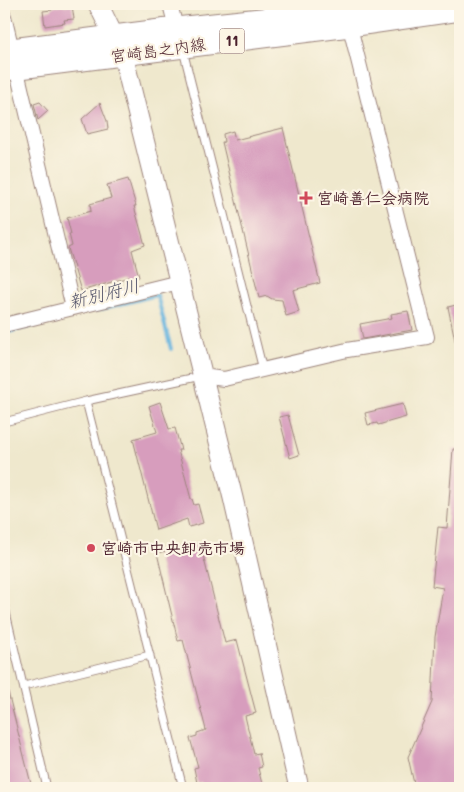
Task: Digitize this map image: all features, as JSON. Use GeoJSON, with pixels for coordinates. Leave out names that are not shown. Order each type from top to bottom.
{"type":"FeatureCollection","features":[{"type":"Feature","properties":{"kind":"main road","name":"宮崎島之内線"},"geometry":{"type":"LineString","coordinates":[[346,13],[376,4]]}},
{"type":"Feature","properties":{"kind":"main road","name":"宮崎島之内線"},"geometry":{"type":"LineString","coordinates":[[9,59],[122,56],[179,38],[346,13],[460,10]]}},
{"type":"Feature","properties":{"kind":"main road","name":"宮崎島之内線"},"geometry":{"type":"LineString","coordinates":[[9,59],[113,36],[179,38]]}},
{"type":"Feature","properties":{"kind":"street"},"geometry":{"type":"LineString","coordinates":[[98,4],[122,56],[235,506],[299,788]]}},
{"type":"Feature","properties":{"kind":"street"},"geometry":{"type":"LineString","coordinates":[[170,4],[179,38]]}},
{"type":"Feature","properties":{"kind":"street"},"geometry":{"type":"LineString","coordinates":[[202,376],[224,379],[347,350],[426,337],[346,13]]}},
{"type":"Feature","properties":{"kind":"street"},"geometry":{"type":"LineString","coordinates":[[4,16],[9,59],[74,308]]}},
{"type":"Feature","properties":{"kind":"street"},"geometry":{"type":"LineString","coordinates":[[4,325],[178,282]]}},
{"type":"Feature","properties":{"kind":"lane"},"geometry":{"type":"LineString","coordinates":[[179,38],[262,370]]}},
{"type":"Feature","properties":{"kind":"lane"},"geometry":{"type":"LineString","coordinates":[[4,422],[86,401],[202,376]]}},
{"type":"Feature","properties":{"kind":"lane"},"geometry":{"type":"LineString","coordinates":[[86,401],[183,788]]}},
{"type":"Feature","properties":{"kind":"lane"},"geometry":{"type":"LineString","coordinates":[[4,604],[48,788]]}},
{"type":"Feature","properties":{"kind":"lane"},"geometry":{"type":"LineString","coordinates":[[24,686],[150,656]]}},
{"type":"Feature","properties":{"kind":"building"},"geometry":{"type":"Polygon","coordinates":[[[72,5],[74,19],[64,20],[65,23],[45,26],[43,11],[52,10],[52,7],[72,5]]]}},
{"type":"Feature","properties":{"kind":"building"},"geometry":{"type":"Polygon","coordinates":[[[40,102],[48,111],[38,120],[34,104],[40,102]]]}},
{"type":"Feature","properties":{"kind":"building"},"geometry":{"type":"Polygon","coordinates":[[[100,103],[108,129],[87,134],[82,119],[100,103]]]}},
{"type":"Feature","properties":{"kind":"building"},"geometry":{"type":"Polygon","coordinates":[[[283,128],[320,283],[293,290],[299,312],[286,316],[282,300],[272,299],[267,296],[259,298],[222,142],[224,142],[223,134],[233,131],[235,140],[283,128]]]}},
{"type":"Feature","properties":{"kind":"building"},"geometry":{"type":"Polygon","coordinates":[[[128,179],[145,245],[132,250],[139,277],[130,280],[129,277],[81,291],[68,248],[72,246],[67,218],[91,211],[90,204],[111,198],[107,185],[128,179]]]}},
{"type":"Feature","properties":{"kind":"building"},"geometry":{"type":"Polygon","coordinates":[[[460,304],[460,345],[456,345],[448,307],[460,304]]]}},
{"type":"Feature","properties":{"kind":"building"},"geometry":{"type":"Polygon","coordinates":[[[408,311],[412,330],[363,339],[360,324],[392,318],[391,314],[408,311]]]}},
{"type":"Feature","properties":{"kind":"building"},"geometry":{"type":"Polygon","coordinates":[[[160,402],[169,429],[175,428],[181,450],[178,450],[191,499],[194,505],[198,504],[203,523],[189,527],[187,519],[156,530],[133,439],[157,432],[149,406],[160,402]]]}},
{"type":"Feature","properties":{"kind":"building"},"geometry":{"type":"Polygon","coordinates":[[[403,404],[406,417],[378,425],[377,423],[368,425],[365,413],[403,404]]]}},
{"type":"Feature","properties":{"kind":"building"},"geometry":{"type":"Polygon","coordinates":[[[288,415],[299,455],[290,458],[279,417],[288,415]]]}},
{"type":"Feature","properties":{"kind":"building"},"geometry":{"type":"Polygon","coordinates":[[[453,449],[460,449],[460,788],[415,788],[408,757],[432,702],[435,637],[443,588],[432,586],[438,527],[447,528],[453,449]]]}},
{"type":"Feature","properties":{"kind":"building"},"geometry":{"type":"Polygon","coordinates":[[[200,543],[225,643],[237,640],[256,713],[245,716],[254,754],[259,753],[262,767],[258,768],[263,788],[203,788],[201,782],[197,783],[194,768],[198,767],[190,738],[206,730],[183,640],[178,641],[157,553],[200,543]]]}},
{"type":"Feature","properties":{"kind":"building"},"geometry":{"type":"Polygon","coordinates":[[[4,688],[7,688],[32,788],[4,788],[4,688]]]}},
{"type":"Feature","properties":{"kind":"waterway","name":"新別府川"},"geometry":{"type":"LineString","coordinates":[[96,310],[157,295],[171,349]]}},
{"type":"Feature","properties":{"kind":"waterway","name":"新別府川"},"geometry":{"type":"LineString","coordinates":[[4,333],[57,319]]}},
{"type":"Feature","properties":{"kind":"place","name":"宮崎善仁会病院"},"geometry":{"type":"Point","coordinates":[306,198]}},
{"type":"Feature","properties":{"kind":"place","name":"宮崎市中央卸売市場"},"geometry":{"type":"Point","coordinates":[91,548]}}]}
